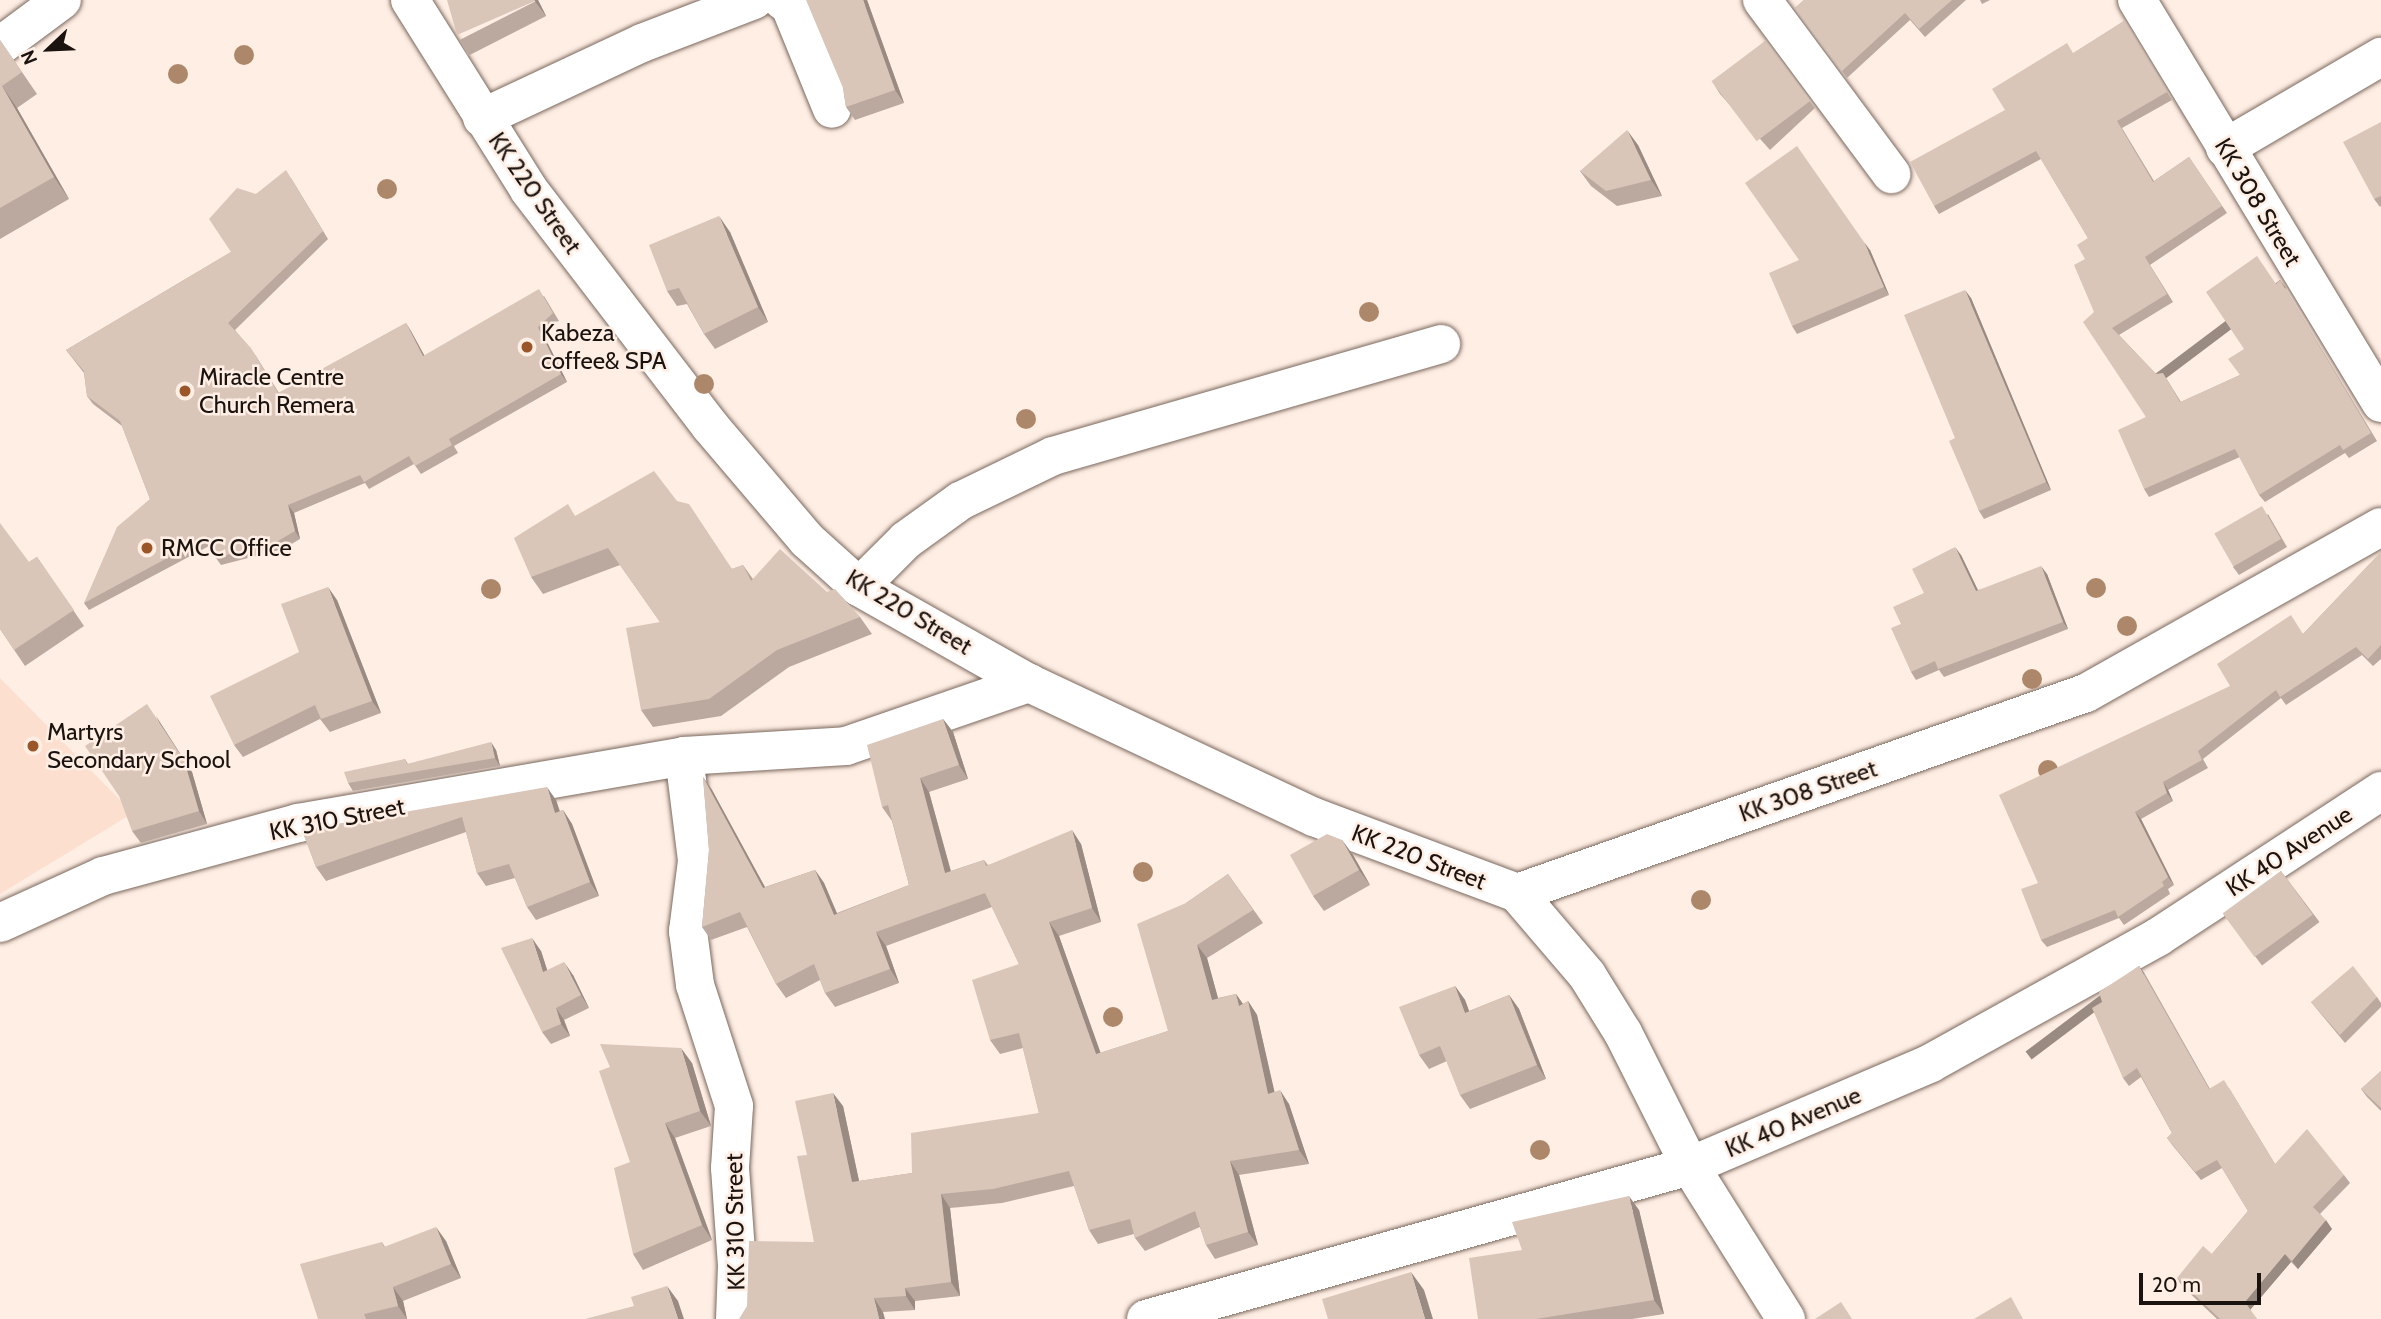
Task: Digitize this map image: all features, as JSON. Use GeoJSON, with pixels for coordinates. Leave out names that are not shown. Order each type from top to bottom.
{"type":"FeatureCollection","features":[{"type":"Feature","properties":{"kind":"street"},"geometry":{"type":"LineString","coordinates":[[0,46],[62,0]]}},
{"type":"Feature","properties":{"kind":"street","name":"KK 220 Street"},"geometry":{"type":"LineString","coordinates":[[410,0],[529,190],[710,426],[807,540],[859,587],[1029,683],[1314,817],[1517,893]]}},
{"type":"Feature","properties":{"kind":"street"},"geometry":{"type":"LineString","coordinates":[[482,118],[642,43],[754,0]]}},
{"type":"Feature","properties":{"kind":"street"},"geometry":{"type":"LineString","coordinates":[[782,0],[790,6],[832,108]]}},
{"type":"Feature","properties":{"kind":"street"},"geometry":{"type":"LineString","coordinates":[[1762,0],[1891,174]]}},
{"type":"Feature","properties":{"kind":"street","name":"KK 308 Street"},"geometry":{"type":"LineString","coordinates":[[2137,0],[2381,402]]}},
{"type":"Feature","properties":{"kind":"street"},"geometry":{"type":"LineString","coordinates":[[2225,148],[2381,57]]}},
{"type":"Feature","properties":{"kind":"street"},"geometry":{"type":"LineString","coordinates":[[859,587],[906,540],[960,501],[1053,456],[1441,344]]}},
{"type":"Feature","properties":{"kind":"street","name":"KK 308 Street"},"geometry":{"type":"LineString","coordinates":[[1517,893],[2086,693],[2381,527]]}},
{"type":"Feature","properties":{"kind":"street","name":"KK 310 Street"},"geometry":{"type":"LineString","coordinates":[[0,923],[103,876],[298,823],[684,756],[846,746],[1029,683]]}},
{"type":"Feature","properties":{"kind":"street","name":"KK 310 Street"},"geometry":{"type":"LineString","coordinates":[[684,756],[697,861],[688,931],[695,985],[734,1106],[730,1168],[737,1265],[735,1319]]}},
{"type":"Feature","properties":{"kind":"street","name":"KK 40 Avenue"},"geometry":{"type":"LineString","coordinates":[[1146,1319],[1690,1166],[1931,1063],[2158,937],[2381,791]]}},
{"type":"Feature","properties":{"kind":"street"},"geometry":{"type":"LineString","coordinates":[[1517,893],[1587,975],[1623,1034],[1690,1166],[1786,1319]]}},
{"type":"Feature","properties":{"kind":"shaded area","name":"Martyrs Secondary School"},"geometry":{"type":"Polygon","coordinates":[[[0,678],[133,813],[0,894],[0,678]]]}},
{"type":"Feature","properties":{"kind":"building"},"geometry":{"type":"Polygon","coordinates":[[[447,0],[534,0],[535,1],[457,35],[447,0]]]}},
{"type":"Feature","properties":{"kind":"building"},"geometry":{"type":"Polygon","coordinates":[[[806,0],[863,0],[895,90],[846,107],[843,88],[806,0]]]}},
{"type":"Feature","properties":{"kind":"building"},"geometry":{"type":"Polygon","coordinates":[[[1804,0],[1952,0],[1919,29],[1905,13],[1842,71],[1795,8],[1804,0]]]}},
{"type":"Feature","properties":{"kind":"building"},"geometry":{"type":"Polygon","coordinates":[[[2124,21],[2167,92],[2117,121],[2153,182],[2189,157],[2222,206],[2145,257],[2167,294],[2112,328],[2156,374],[2163,373],[2180,402],[2240,375],[2228,359],[2244,349],[2206,292],[2257,256],[2276,284],[2280,280],[2371,433],[2343,450],[2340,445],[2259,495],[2235,449],[2144,489],[2118,430],[2146,417],[2083,322],[2094,312],[2074,265],[2085,259],[2077,245],[2088,238],[2036,151],[1934,206],[1910,162],[2005,110],[1992,89],[2067,43],[2073,53],[2124,21]]]}},
{"type":"Feature","properties":{"kind":"building"},"geometry":{"type":"Polygon","coordinates":[[[0,40],[22,72],[2,86],[54,177],[0,208],[0,40]]]}},
{"type":"Feature","properties":{"kind":"building"},"geometry":{"type":"Polygon","coordinates":[[[1765,41],[1810,101],[1757,141],[1711,81],[1765,41]]]}},
{"type":"Feature","properties":{"kind":"building"},"geometry":{"type":"Polygon","coordinates":[[[2381,122],[2381,196],[2374,199],[2343,142],[2381,122]]]}},
{"type":"Feature","properties":{"kind":"building"},"geometry":{"type":"Polygon","coordinates":[[[1627,130],[1651,180],[1606,191],[1580,171],[1627,130]]]}},
{"type":"Feature","properties":{"kind":"building"},"geometry":{"type":"Polygon","coordinates":[[[1797,146],[1864,242],[1884,287],[1792,326],[1769,273],[1799,260],[1745,183],[1797,146]]]}},
{"type":"Feature","properties":{"kind":"building"},"geometry":{"type":"Polygon","coordinates":[[[286,170],[323,231],[228,323],[251,348],[278,393],[406,323],[423,356],[539,289],[553,313],[538,327],[561,374],[449,439],[452,445],[415,466],[409,456],[364,482],[360,475],[288,505],[295,531],[278,541],[216,558],[208,536],[84,603],[117,527],[150,499],[120,421],[87,396],[84,371],[66,350],[231,252],[209,219],[237,188],[256,194],[286,170]]]}},
{"type":"Feature","properties":{"kind":"building"},"geometry":{"type":"Polygon","coordinates":[[[719,216],[758,307],[704,334],[679,288],[667,291],[649,245],[719,216]]]}},
{"type":"Feature","properties":{"kind":"building"},"geometry":{"type":"Polygon","coordinates":[[[1965,290],[2046,482],[1979,511],[1949,441],[1955,438],[1904,315],[1965,290]]]}},
{"type":"Feature","properties":{"kind":"building"},"geometry":{"type":"Polygon","coordinates":[[[654,471],[677,501],[689,504],[732,569],[743,565],[751,581],[780,549],[827,592],[835,589],[860,617],[777,650],[709,699],[641,710],[626,628],[660,622],[608,548],[531,577],[514,538],[568,504],[575,516],[654,471]]]}},
{"type":"Feature","properties":{"kind":"building"},"geometry":{"type":"Polygon","coordinates":[[[2262,506],[2281,539],[2233,566],[2214,534],[2262,506]]]}},
{"type":"Feature","properties":{"kind":"building"},"geometry":{"type":"Polygon","coordinates":[[[0,523],[29,562],[37,557],[74,610],[14,650],[0,629],[0,523]]]}},
{"type":"Feature","properties":{"kind":"building"},"geometry":{"type":"Polygon","coordinates":[[[1955,547],[1976,591],[2041,566],[2063,622],[1938,669],[1935,661],[1911,672],[1891,628],[1901,624],[1893,607],[1924,593],[1912,569],[1955,547]]]}},
{"type":"Feature","properties":{"kind":"building"},"geometry":{"type":"Polygon","coordinates":[[[2381,552],[2381,645],[2368,659],[2356,647],[2280,697],[2276,690],[2198,751],[2202,760],[2163,782],[2167,793],[2135,812],[2168,877],[2162,882],[2164,886],[2118,917],[2115,910],[2041,940],[2021,889],[2038,883],[1999,795],[2230,686],[2217,664],[2291,615],[2303,634],[2381,552]]]}},
{"type":"Feature","properties":{"kind":"building"},"geometry":{"type":"Polygon","coordinates":[[[328,587],[372,701],[321,719],[315,705],[234,745],[210,696],[299,652],[281,604],[328,587]]]}},
{"type":"Feature","properties":{"kind":"building"},"geometry":{"type":"Polygon","coordinates":[[[147,704],[184,760],[199,811],[132,831],[119,796],[85,746],[147,704]]]}},
{"type":"Feature","properties":{"kind":"building"},"geometry":{"type":"Polygon","coordinates":[[[943,719],[959,765],[920,778],[945,873],[984,860],[986,866],[1072,830],[1092,908],[1049,922],[1096,1054],[1168,1031],[1137,924],[1186,903],[1228,874],[1253,910],[1197,945],[1212,1000],[1236,994],[1239,1006],[1248,1001],[1268,1094],[1280,1090],[1299,1150],[1230,1161],[1248,1232],[1206,1245],[1195,1211],[1135,1238],[1130,1219],[1089,1230],[1069,1171],[993,1189],[941,1194],[951,1282],[905,1288],[906,1296],[874,1298],[879,1319],[739,1319],[747,1306],[749,1241],[814,1242],[797,1156],[807,1155],[795,1101],[833,1093],[852,1182],[912,1173],[911,1133],[1039,1113],[1019,1033],[990,1040],[972,980],[1019,964],[985,893],[876,932],[890,969],[825,993],[814,964],[776,984],[740,912],[702,927],[709,850],[703,777],[763,888],[815,870],[834,915],[909,885],[888,805],[882,807],[867,745],[943,719]]]}},
{"type":"Feature","properties":{"kind":"building"},"geometry":{"type":"Polygon","coordinates":[[[491,742],[495,758],[348,783],[344,772],[405,759],[407,764],[491,742]]]}},
{"type":"Feature","properties":{"kind":"building"},"geometry":{"type":"Polygon","coordinates":[[[547,787],[555,813],[563,810],[590,882],[527,907],[509,864],[477,873],[462,817],[316,867],[302,830],[547,787]]]}},
{"type":"Feature","properties":{"kind":"building"},"geometry":{"type":"Polygon","coordinates":[[[1327,834],[1342,840],[1359,870],[1313,896],[1290,855],[1327,834]]]}},
{"type":"Feature","properties":{"kind":"building"},"geometry":{"type":"Polygon","coordinates":[[[2281,871],[2313,915],[2254,957],[2223,913],[2281,871]]]}},
{"type":"Feature","properties":{"kind":"building"},"geometry":{"type":"Polygon","coordinates":[[[532,938],[543,972],[564,962],[581,995],[556,1008],[561,1024],[542,1032],[501,948],[532,938]]]}},
{"type":"Feature","properties":{"kind":"building"},"geometry":{"type":"Polygon","coordinates":[[[2139,966],[2209,1089],[2224,1080],[2275,1164],[2307,1129],[2344,1175],[2313,1207],[2326,1220],[2292,1261],[2285,1254],[2245,1302],[2257,1319],[2220,1319],[2177,1278],[2203,1246],[2212,1254],[2248,1211],[2217,1160],[2195,1172],[2167,1138],[2172,1133],[2137,1068],[2123,1078],[2092,1008],[2102,1002],[2099,992],[2139,966]]]}},
{"type":"Feature","properties":{"kind":"building"},"geometry":{"type":"Polygon","coordinates":[[[2353,966],[2377,997],[2340,1035],[2311,1002],[2353,966]]]}},
{"type":"Feature","properties":{"kind":"building"},"geometry":{"type":"Polygon","coordinates":[[[1455,986],[1465,1013],[1509,995],[1537,1065],[1460,1095],[1440,1046],[1419,1055],[1399,1007],[1455,986]]]}},
{"type":"Feature","properties":{"kind":"building"},"geometry":{"type":"Polygon","coordinates":[[[600,1044],[681,1048],[700,1111],[665,1123],[702,1225],[633,1254],[614,1168],[630,1162],[599,1071],[610,1067],[600,1044]]]}},
{"type":"Feature","properties":{"kind":"building"},"geometry":{"type":"Polygon","coordinates":[[[2381,1071],[2381,1108],[2361,1089],[2381,1071]]]}},
{"type":"Feature","properties":{"kind":"building"},"geometry":{"type":"Polygon","coordinates":[[[1629,1196],[1654,1300],[1536,1319],[1478,1319],[1469,1258],[1522,1250],[1512,1222],[1629,1196]]]}},
{"type":"Feature","properties":{"kind":"building"},"geometry":{"type":"Polygon","coordinates":[[[436,1227],[451,1264],[393,1287],[398,1306],[364,1314],[366,1319],[318,1319],[300,1264],[382,1242],[384,1247],[436,1227]]]}},
{"type":"Feature","properties":{"kind":"building"},"geometry":{"type":"Polygon","coordinates":[[[1411,1272],[1425,1319],[1328,1319],[1322,1299],[1411,1272]]]}},
{"type":"Feature","properties":{"kind":"building"},"geometry":{"type":"Polygon","coordinates":[[[667,1286],[678,1319],[585,1319],[634,1306],[631,1297],[667,1286]]]}},
{"type":"Feature","properties":{"kind":"building"},"geometry":{"type":"Polygon","coordinates":[[[2011,1297],[2023,1319],[1974,1319],[2011,1297]]]}},
{"type":"Feature","properties":{"kind":"building"},"geometry":{"type":"Polygon","coordinates":[[[1841,1302],[1852,1319],[1815,1319],[1841,1302]]]}},
{"type":"Feature","properties":{"kind":"place","name":"Kabeza coffee& SPA"},"geometry":{"type":"Point","coordinates":[527,347]}},
{"type":"Feature","properties":{"kind":"place","name":"Miracle Centre Church Remera"},"geometry":{"type":"Point","coordinates":[185,391]}},
{"type":"Feature","properties":{"kind":"place","name":"RMCC Office"},"geometry":{"type":"Point","coordinates":[147,548]}},
{"type":"Feature","properties":{"kind":"place","name":"Martyrs Secondary School"},"geometry":{"type":"Point","coordinates":[33,746]}}]}
